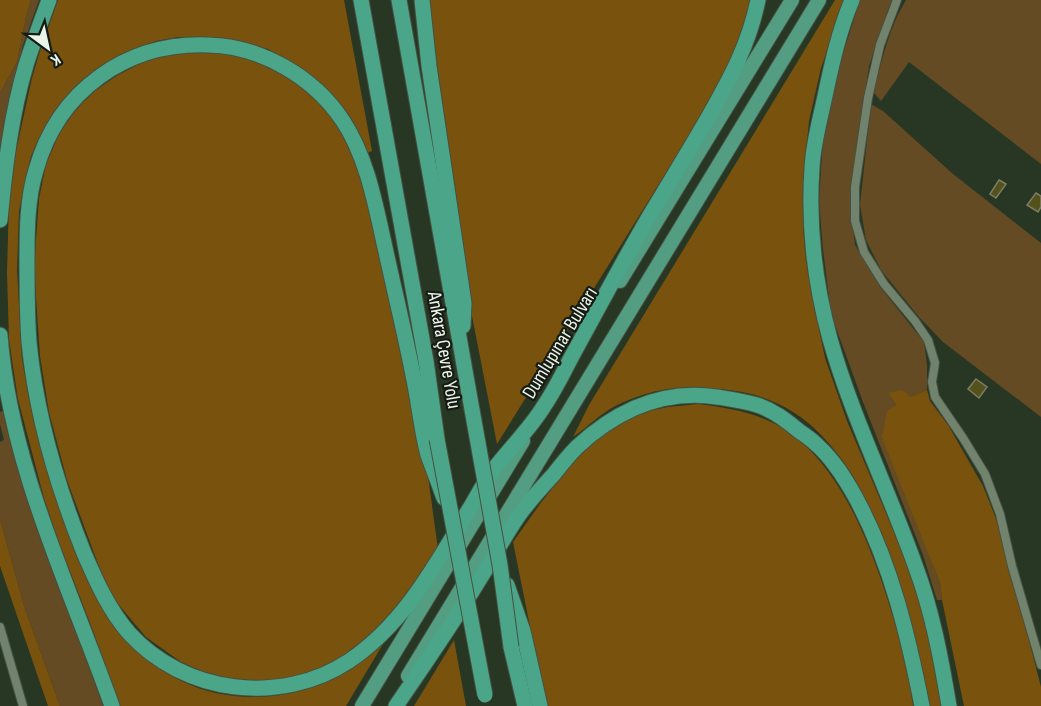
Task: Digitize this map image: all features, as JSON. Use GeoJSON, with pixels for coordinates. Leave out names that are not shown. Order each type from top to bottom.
{"type":"FeatureCollection","features":[{"type":"Feature","properties":{"kind":"highway"},"geometry":{"type":"LineString","coordinates":[[0,220],[4,174],[14,120],[26,67],[49,0]]}},
{"type":"Feature","properties":{"kind":"highway","name":"Ankara Çevre Yolu"},"geometry":{"type":"LineString","coordinates":[[361,0],[426,361],[432,445],[453,524],[486,702]]}},
{"type":"Feature","properties":{"kind":"highway","name":"Ankara Çevre Yolu"},"geometry":{"type":"LineString","coordinates":[[399,0],[500,565],[511,647],[525,706]]}},
{"type":"Feature","properties":{"kind":"highway"},"geometry":{"type":"LineString","coordinates":[[422,0],[429,66],[464,303],[462,359]]}},
{"type":"Feature","properties":{"kind":"highway"},"geometry":{"type":"LineString","coordinates":[[432,445],[364,166],[346,126],[325,98],[306,82],[272,60],[244,50],[218,45],[189,44],[162,48],[133,58],[106,72],[81,91],[69,104],[46,142],[36,168],[30,195],[27,232],[27,295],[34,382],[44,432],[74,527],[94,576],[111,608],[130,634],[166,664],[189,676],[237,688],[263,688],[294,684],[317,677],[352,659],[393,624],[414,598],[491,473],[543,408],[646,221],[729,81],[752,29],[758,0]]}},
{"type":"Feature","properties":{"kind":"highway","name":"Dumlupınar Bulvarı"},"geometry":{"type":"LineString","coordinates":[[362,706],[792,0]]}},
{"type":"Feature","properties":{"kind":"highway"},"geometry":{"type":"LineString","coordinates":[[390,706],[819,0]]}},
{"type":"Feature","properties":{"kind":"highway"},"geometry":{"type":"LineString","coordinates":[[852,0],[841,28],[831,68],[812,166],[811,207],[817,271],[830,338],[847,393],[915,565],[932,619],[949,706]]}},
{"type":"Feature","properties":{"kind":"highway"},"geometry":{"type":"LineString","coordinates":[[0,335],[7,386],[31,489],[112,706]]}},
{"type":"Feature","properties":{"kind":"highway"},"geometry":{"type":"LineString","coordinates":[[396,706],[470,595],[519,514],[576,448],[620,414],[641,404],[662,398],[687,395],[735,399],[758,405],[778,415],[818,445],[836,465],[866,518],[882,554],[912,654],[922,706]]}},
{"type":"Feature","properties":{"kind":"highway"},"geometry":{"type":"LineString","coordinates":[[500,565],[523,631],[540,706]]}},
{"type":"Feature","properties":{"kind":"street"},"geometry":{"type":"LineString","coordinates":[[897,0],[880,45],[868,98],[855,187],[855,221],[864,252],[884,284],[928,340],[935,363],[932,382],[934,397],[985,474],[1000,514],[1012,566],[1041,665]]}},
{"type":"Feature","properties":{"kind":"street"},"geometry":{"type":"LineString","coordinates":[[0,627],[23,706]]}},
{"type":"Feature","properties":{"kind":"shaded area"},"geometry":{"type":"Polygon","coordinates":[[[0,0],[31,0],[17,62],[0,93],[0,0]]]}},
{"type":"Feature","properties":{"kind":"shaded area"},"geometry":{"type":"Polygon","coordinates":[[[31,0],[39,0],[23,45],[0,148],[0,93],[17,62],[31,0]]]}},
{"type":"Feature","properties":{"kind":"shaded area"},"geometry":{"type":"Polygon","coordinates":[[[58,0],[344,0],[372,151],[367,153],[351,123],[293,64],[268,49],[222,38],[178,37],[156,41],[104,64],[82,80],[51,116],[31,156],[25,181],[19,211],[17,270],[22,359],[39,440],[125,638],[156,666],[173,677],[211,692],[251,697],[301,691],[317,685],[344,670],[386,639],[346,706],[120,706],[44,498],[18,399],[9,340],[7,273],[9,200],[16,151],[32,78],[58,0]]]}},
{"type":"Feature","properties":{"kind":"shaded area"},"geometry":{"type":"Polygon","coordinates":[[[427,0],[752,0],[736,49],[702,115],[497,444],[472,316],[427,0]]]}},
{"type":"Feature","properties":{"kind":"shaded area"},"geometry":{"type":"Polygon","coordinates":[[[835,0],[845,0],[821,68],[809,121],[804,173],[803,227],[806,260],[825,358],[847,421],[901,549],[923,612],[941,706],[929,706],[923,671],[900,586],[863,493],[828,443],[801,417],[778,404],[749,394],[705,388],[667,389],[617,405],[573,437],[589,405],[835,0]]]}},
{"type":"Feature","properties":{"kind":"shaded area"},"geometry":{"type":"Polygon","coordinates":[[[860,0],[893,0],[869,66],[850,200],[855,245],[880,287],[924,342],[927,390],[910,397],[890,393],[896,405],[883,435],[940,583],[942,600],[937,600],[923,555],[831,314],[819,200],[823,140],[839,66],[860,0]]]}},
{"type":"Feature","properties":{"kind":"shaded area"},"geometry":{"type":"Polygon","coordinates":[[[906,0],[1041,0],[1041,164],[909,62],[881,101],[873,92],[890,33],[906,0]]]}},
{"type":"Feature","properties":{"kind":"shaded area"},"geometry":{"type":"Polygon","coordinates":[[[197,52],[238,56],[252,60],[282,75],[311,95],[335,119],[343,131],[361,174],[426,462],[438,549],[386,623],[349,653],[330,664],[287,679],[259,681],[231,679],[204,672],[181,662],[146,637],[118,604],[104,580],[67,480],[49,412],[40,356],[34,267],[39,199],[46,164],[60,132],[77,108],[96,90],[118,75],[141,63],[167,55],[197,52]]]}},
{"type":"Feature","properties":{"kind":"shaded area"},"geometry":{"type":"Polygon","coordinates":[[[871,104],[883,111],[953,174],[1041,243],[1041,417],[943,342],[919,317],[881,270],[866,240],[860,205],[871,104]]]}},
{"type":"Feature","properties":{"kind":"shaded area"},"geometry":{"type":"Polygon","coordinates":[[[902,390],[910,397],[927,390],[930,401],[948,425],[983,486],[1000,529],[1041,687],[1041,706],[964,706],[940,583],[881,435],[887,411],[896,405],[889,393],[902,390]]]}},
{"type":"Feature","properties":{"kind":"shaded area"},"geometry":{"type":"Polygon","coordinates":[[[698,404],[735,410],[771,422],[793,435],[812,452],[828,472],[856,518],[877,568],[905,655],[913,706],[546,706],[513,542],[586,445],[614,425],[643,412],[698,404]]]}},
{"type":"Feature","properties":{"kind":"shaded area"},"geometry":{"type":"Polygon","coordinates":[[[3,411],[35,523],[103,706],[60,706],[24,606],[0,519],[0,442],[4,440],[0,412],[3,411]]]}},
{"type":"Feature","properties":{"kind":"shaded area"},"geometry":{"type":"Polygon","coordinates":[[[0,519],[24,606],[60,706],[48,706],[0,566],[0,519]]]}},
{"type":"Feature","properties":{"kind":"shaded area"},"geometry":{"type":"Polygon","coordinates":[[[454,640],[466,706],[414,706],[454,640]]]}},
{"type":"Feature","properties":{"kind":"building"},"geometry":{"type":"Polygon","coordinates":[[[999,180],[1006,184],[996,198],[990,194],[999,180]]]}},
{"type":"Feature","properties":{"kind":"building"},"geometry":{"type":"Polygon","coordinates":[[[1036,193],[1041,196],[1041,207],[1038,212],[1027,205],[1036,193]]]}},
{"type":"Feature","properties":{"kind":"building"},"geometry":{"type":"Polygon","coordinates":[[[976,379],[987,387],[979,398],[968,389],[976,379]]]}}]}
